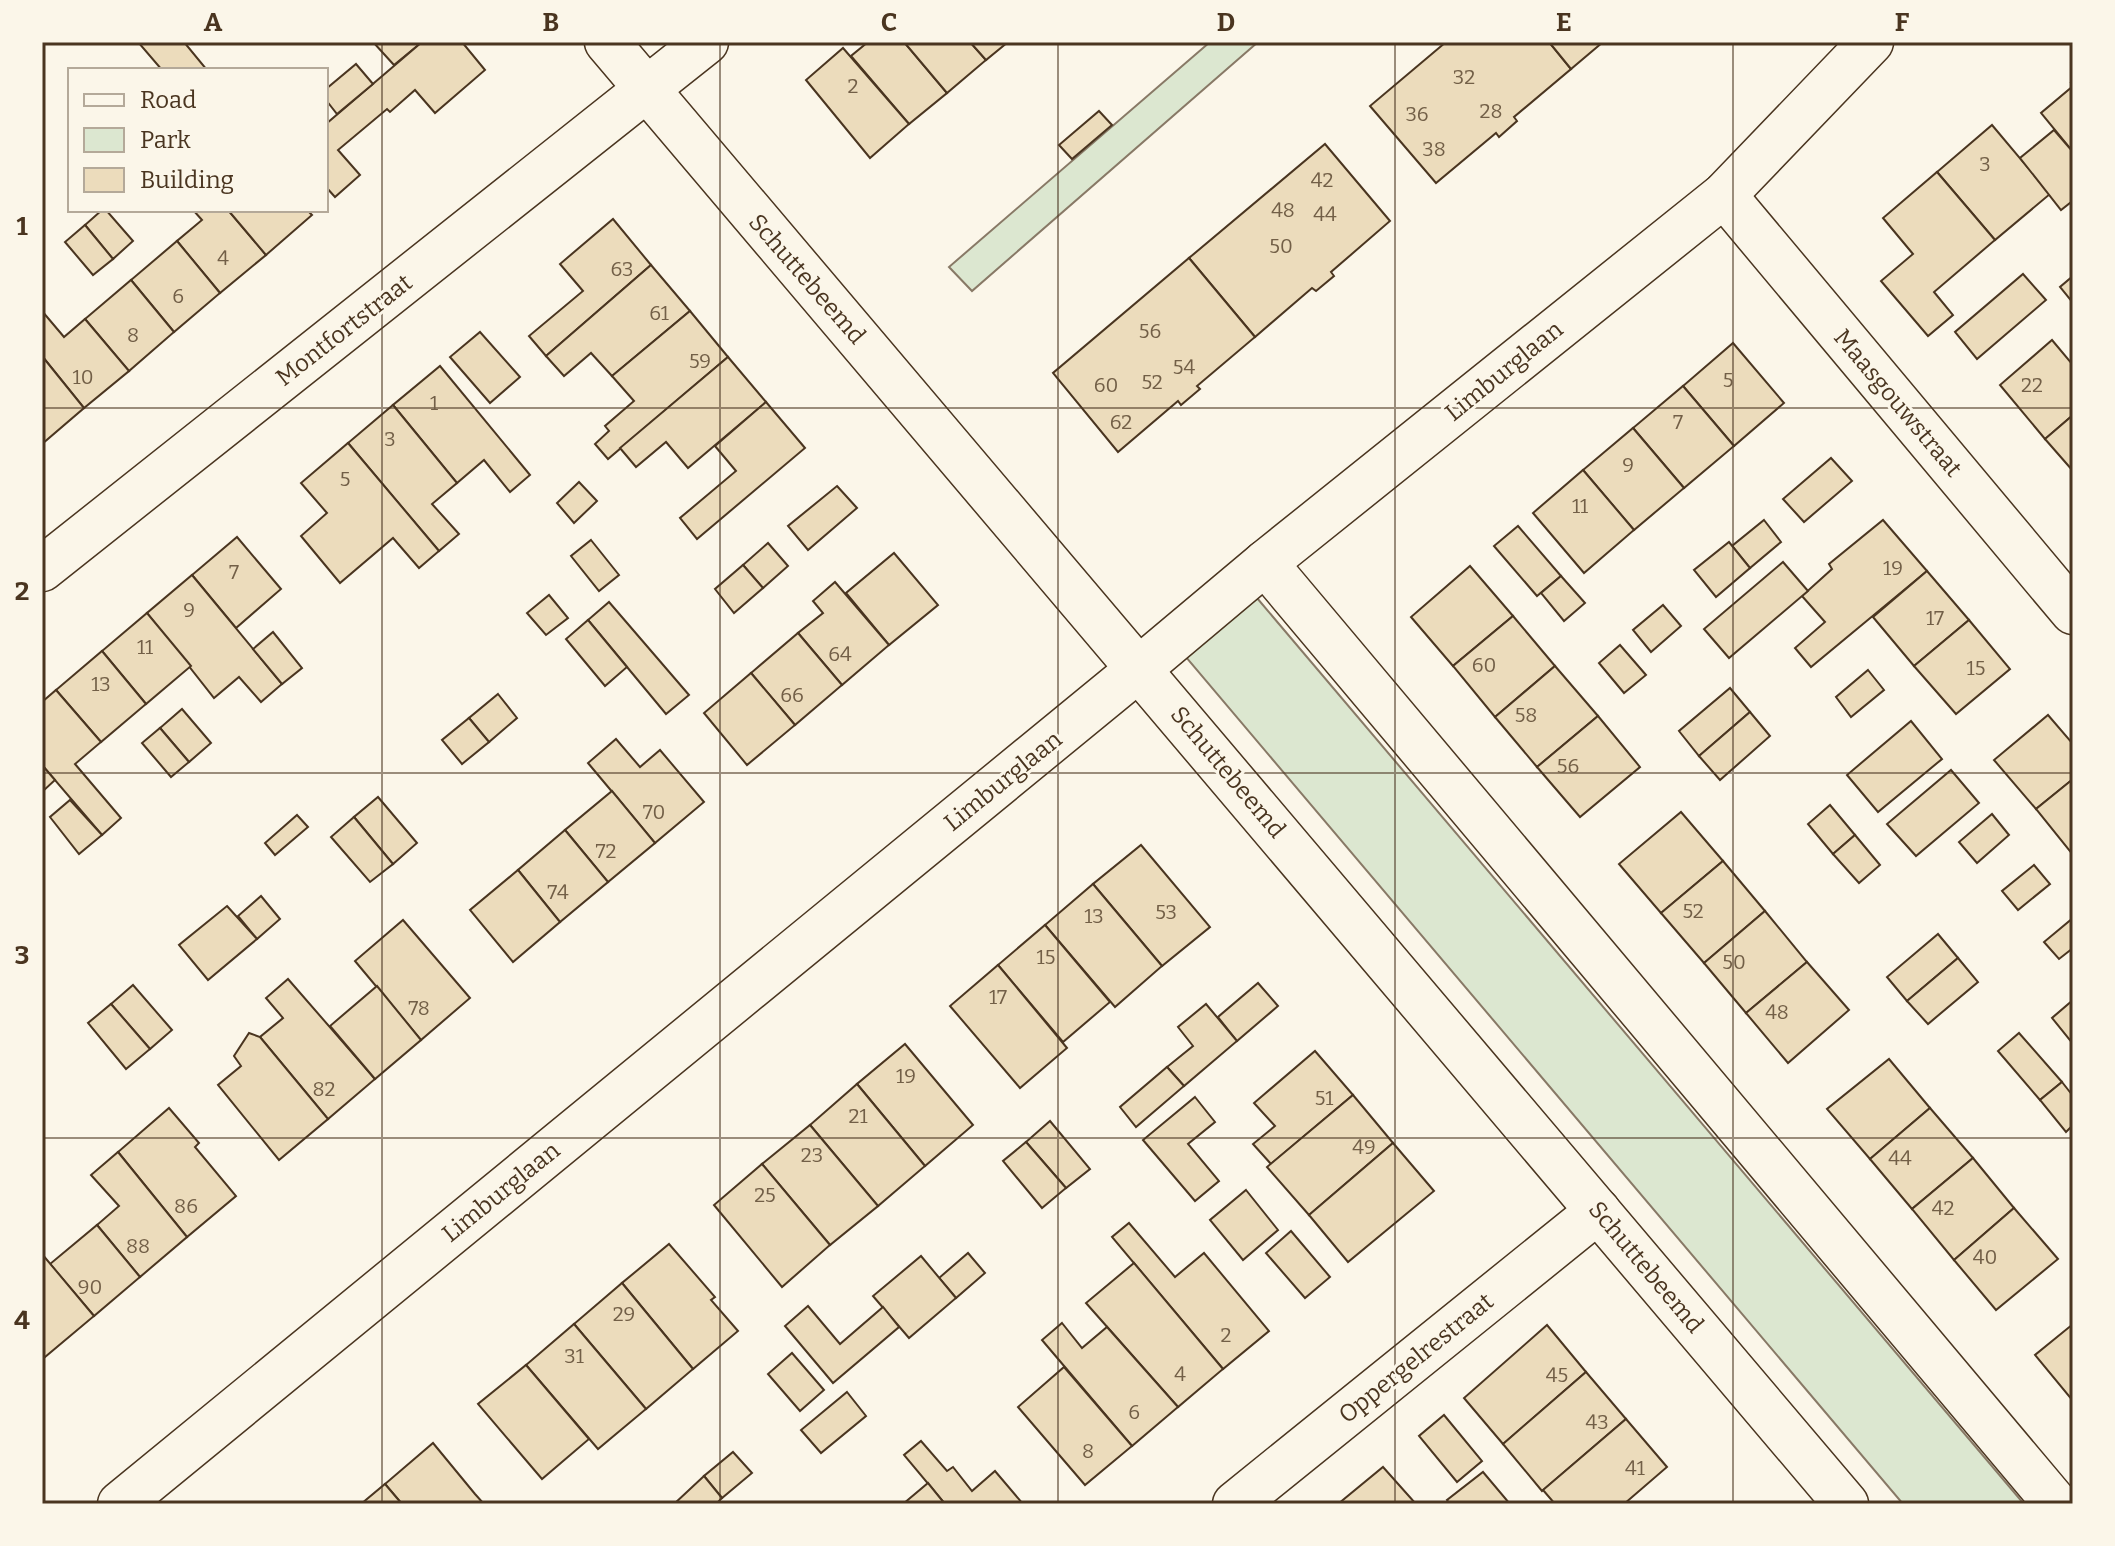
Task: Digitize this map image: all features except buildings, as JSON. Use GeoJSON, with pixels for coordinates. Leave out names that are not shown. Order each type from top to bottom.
{"type":"FeatureCollection","features":[{"type":"Feature","properties":{"kind":"street","name":"Schuttebeemd"},"geometry":{"type":"LineString","coordinates":[[607,42],[646,92],[1140,668],[1846,1504]]}},
{"type":"Feature","properties":{"kind":"street","name":"Montfortstraat"},"geometry":{"type":"LineString","coordinates":[[42,569],[706,42]]}},
{"type":"Feature","properties":{"kind":"street","name":"Limburglaan"},"geometry":{"type":"LineString","coordinates":[[120,1504],[1265,563],[1724,195],[1871,42]]}},
{"type":"Feature","properties":{"kind":"street","name":"Maasgouwstraat"},"geometry":{"type":"LineString","coordinates":[[1724,195],[2073,612]]}},
{"type":"Feature","properties":{"kind":"street"},"geometry":{"type":"LineString","coordinates":[[1265,563],[2056,1504]]}},
{"type":"Feature","properties":{"kind":"street","name":"Oppergelrestraat"},"geometry":{"type":"LineString","coordinates":[[1235,1504],[1598,1211]]}},
{"type":"Feature","properties":{"kind":"green space"},"geometry":{"type":"Polygon","coordinates":[[[1210,42],[1258,42],[972,291],[949,267],[1210,42]]]}},
{"type":"Feature","properties":{"kind":"green space"},"geometry":{"type":"Polygon","coordinates":[[[1257,598],[2024,1504],[1903,1504],[1185,656],[1257,598]]]}}]}
